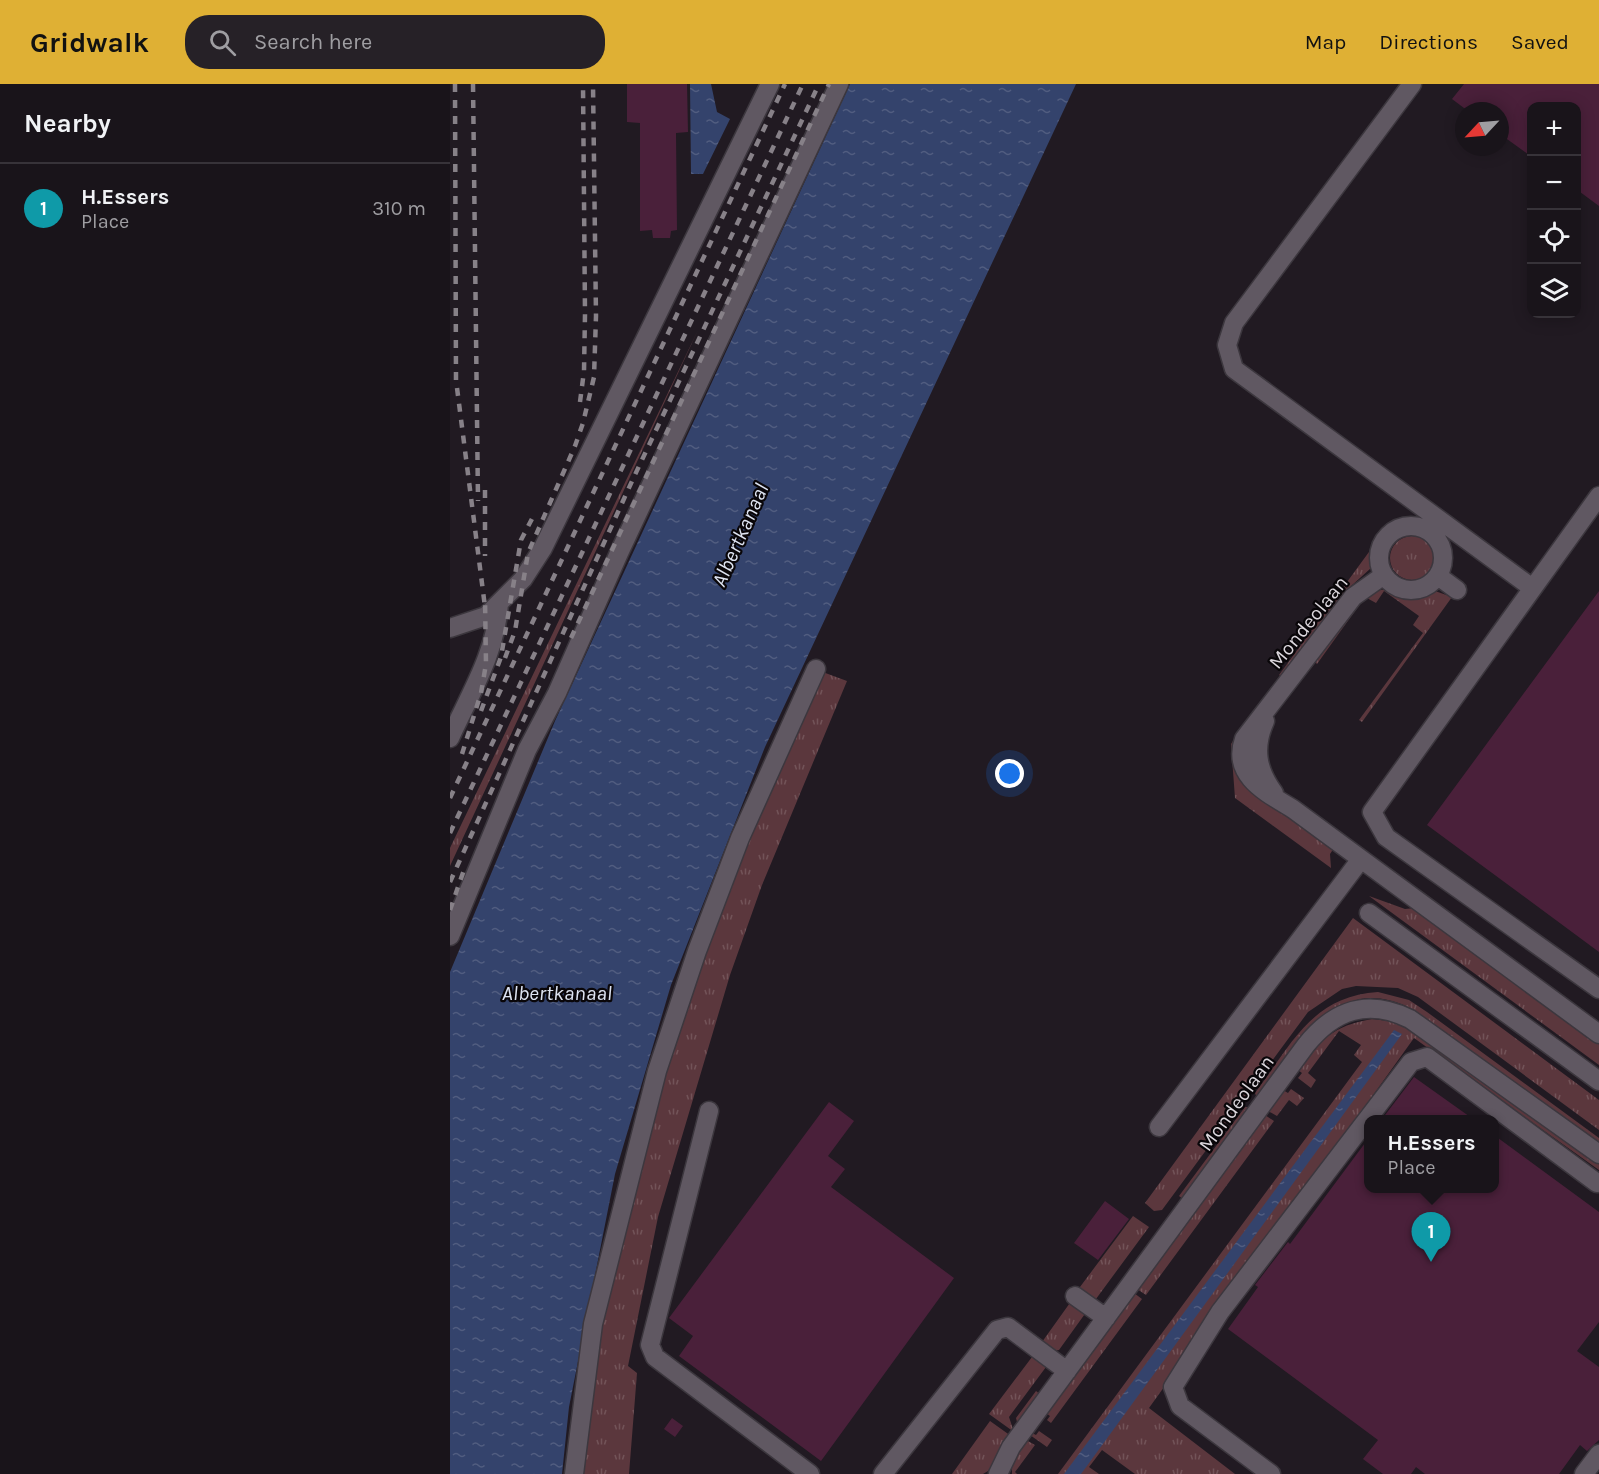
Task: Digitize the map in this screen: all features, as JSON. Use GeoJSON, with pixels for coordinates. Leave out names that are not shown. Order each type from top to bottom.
{"type":"FeatureCollection","features":[{"type":"Feature","properties":{"kind":"street"},"geometry":{"type":"LineString","coordinates":[[450,628],[486,616],[524,579],[543,548],[770,84]]}},
{"type":"Feature","properties":{"kind":"street"},"geometry":{"type":"LineString","coordinates":[[450,936],[527,750],[557,693],[619,553],[839,84]]}},
{"type":"Feature","properties":{"kind":"street"},"geometry":{"type":"LineString","coordinates":[[1412,84],[1234,323],[1227,345],[1234,369],[1531,587]]}},
{"type":"Feature","properties":{"kind":"street"},"geometry":{"type":"LineString","coordinates":[[1599,496],[1531,587],[1372,812],[1386,837],[1599,989]]}},
{"type":"Feature","properties":{"kind":"street"},"geometry":{"type":"LineString","coordinates":[[1414,526],[1433,535],[1440,546],[1444,560],[1438,576],[1424,587],[1409,590],[1395,586],[1384,575],[1380,558],[1384,542],[1400,529],[1414,526]]}},
{"type":"Feature","properties":{"kind":"street","name":"Mondeolaan"},"geometry":{"type":"LineString","coordinates":[[1361,859],[1281,801],[1261,774],[1257,756],[1260,732],[1273,703],[1353,597],[1384,575]]}},
{"type":"Feature","properties":{"kind":"street"},"geometry":{"type":"LineString","coordinates":[[1438,576],[1456,590]]}},
{"type":"Feature","properties":{"kind":"street"},"geometry":{"type":"LineString","coordinates":[[450,738],[486,664],[498,630],[499,604]]}},
{"type":"Feature","properties":{"kind":"street"},"geometry":{"type":"LineString","coordinates":[[574,1474],[593,1324],[657,1071],[697,951],[740,838],[816,669]]}},
{"type":"Feature","properties":{"kind":"street"},"geometry":{"type":"LineString","coordinates":[[1159,1127],[1361,859],[1599,1034]]}},
{"type":"Feature","properties":{"kind":"street"},"geometry":{"type":"LineString","coordinates":[[1369,913],[1599,1081]]}},
{"type":"Feature","properties":{"kind":"street","name":"Mondeolaan"},"geometry":{"type":"LineString","coordinates":[[998,1474],[1011,1447],[1323,1025],[1347,1013],[1377,1008],[1393,1010],[1410,1019],[1599,1154]]}},
{"type":"Feature","properties":{"kind":"street"},"geometry":{"type":"LineString","coordinates":[[1371,1115],[1411,1062],[1427,1057],[1597,1183]]}},
{"type":"Feature","properties":{"kind":"street"},"geometry":{"type":"LineString","coordinates":[[709,1111],[651,1345],[656,1357],[810,1474]]}},
{"type":"Feature","properties":{"kind":"street"},"geometry":{"type":"LineString","coordinates":[[1271,1474],[1180,1406],[1173,1386],[1220,1312],[1364,1124]]}},
{"type":"Feature","properties":{"kind":"street"},"geometry":{"type":"LineString","coordinates":[[1075,1296],[1106,1318]]}},
{"type":"Feature","properties":{"kind":"street"},"geometry":{"type":"LineString","coordinates":[[883,1474],[997,1330],[1008,1327],[1067,1371]]}},
{"type":"Feature","properties":{"kind":"street"},"geometry":{"type":"LineString","coordinates":[[1584,1474],[1599,1454]]}},
{"type":"Feature","properties":{"kind":"green space"},"geometry":{"type":"Polygon","coordinates":[[[698,330],[450,866],[450,848],[698,330]]]}},
{"type":"Feature","properties":{"kind":"green space"},"geometry":{"type":"Polygon","coordinates":[[[1412,536],[1427,543],[1434,558],[1427,573],[1412,580],[1397,573],[1390,558],[1397,543],[1412,536]]]}},
{"type":"Feature","properties":{"kind":"green space"},"geometry":{"type":"Polygon","coordinates":[[[1377,541],[1371,568],[1350,587],[1284,678],[1279,675],[1377,541]]]}},
{"type":"Feature","properties":{"kind":"green space"},"geometry":{"type":"Polygon","coordinates":[[[1387,589],[1407,595],[1435,591],[1452,597],[1362,722],[1359,720],[1423,633],[1413,625],[1419,616],[1384,591],[1376,603],[1365,597],[1387,589]]]}},
{"type":"Feature","properties":{"kind":"green space"},"geometry":{"type":"Polygon","coordinates":[[[1365,597],[1317,664],[1314,661],[1336,628],[1353,607],[1365,597]]]}},
{"type":"Feature","properties":{"kind":"green space"},"geometry":{"type":"Polygon","coordinates":[[[820,671],[847,681],[762,885],[730,975],[658,1217],[628,1366],[637,1373],[629,1474],[578,1474],[601,1322],[650,1113],[700,957],[820,671]]]}},
{"type":"Feature","properties":{"kind":"green space"},"geometry":{"type":"Polygon","coordinates":[[[1235,738],[1238,741],[1235,752],[1334,848],[1330,854],[1331,868],[1235,798],[1231,744],[1235,738]]]}},
{"type":"Feature","properties":{"kind":"green space"},"geometry":{"type":"Polygon","coordinates":[[[1369,896],[1405,909],[1415,908],[1599,1044],[1599,1065],[1369,896]]]}},
{"type":"Feature","properties":{"kind":"green space"},"geometry":{"type":"Polygon","coordinates":[[[1353,918],[1599,1100],[1599,1130],[1418,997],[1398,988],[1356,986],[1342,989],[1308,1012],[1162,1210],[1154,1211],[1145,1203],[1353,918]]]}},
{"type":"Feature","properties":{"kind":"green space"},"geometry":{"type":"Polygon","coordinates":[[[1378,992],[1409,1000],[1427,1012],[1599,1138],[1599,1146],[1408,1007],[1381,999],[1358,999],[1337,1008],[1318,1022],[1286,1060],[1258,1101],[1255,1093],[1305,1026],[1336,1003],[1355,996],[1378,992]]]}},
{"type":"Feature","properties":{"kind":"green space"},"geometry":{"type":"Polygon","coordinates":[[[1372,1019],[1397,1022],[1417,1031],[1599,1164],[1599,1170],[1414,1038],[1149,1408],[1235,1474],[1135,1474],[1102,1450],[1089,1467],[1099,1474],[1058,1474],[1362,1062],[1354,1055],[1361,1045],[1339,1031],[1308,1073],[1316,1080],[1311,1088],[1298,1078],[1302,1073],[1298,1070],[1321,1042],[1337,1030],[1372,1019]]]}},
{"type":"Feature","properties":{"kind":"green space"},"geometry":{"type":"Polygon","coordinates":[[[1291,1089],[1304,1098],[1297,1106],[1289,1100],[1277,1116],[1268,1111],[1283,1090],[1288,1093],[1291,1089]]]}},
{"type":"Feature","properties":{"kind":"green space"},"geometry":{"type":"Polygon","coordinates":[[[1245,1107],[1253,1107],[1184,1200],[1179,1196],[1245,1107]]]}},
{"type":"Feature","properties":{"kind":"green space"},"geometry":{"type":"Polygon","coordinates":[[[1265,1115],[1274,1121],[1146,1295],[1137,1289],[1265,1115]]]}},
{"type":"Feature","properties":{"kind":"green space"},"geometry":{"type":"Polygon","coordinates":[[[1133,1216],[1149,1227],[1093,1303],[1077,1291],[1133,1216]]]}},
{"type":"Feature","properties":{"kind":"green space"},"geometry":{"type":"Polygon","coordinates":[[[1134,1293],[1142,1299],[1051,1423],[1047,1420],[1050,1416],[1046,1413],[1134,1293]]]}},
{"type":"Feature","properties":{"kind":"green space"},"geometry":{"type":"Polygon","coordinates":[[[1072,1300],[1087,1311],[1059,1350],[1053,1351],[1042,1342],[1072,1300]]]}},
{"type":"Feature","properties":{"kind":"green space"},"geometry":{"type":"Polygon","coordinates":[[[1032,1357],[1046,1367],[1009,1417],[1014,1432],[989,1414],[1032,1357]]]}},
{"type":"Feature","properties":{"kind":"green space"},"geometry":{"type":"Polygon","coordinates":[[[1036,1391],[1041,1395],[1018,1426],[1016,1418],[1036,1391]]]}},
{"type":"Feature","properties":{"kind":"green space"},"geometry":{"type":"Polygon","coordinates":[[[990,1421],[1011,1436],[988,1471],[983,1474],[952,1474],[990,1421]]]}},
{"type":"Feature","properties":{"kind":"green space"},"geometry":{"type":"Polygon","coordinates":[[[1039,1431],[1052,1440],[1047,1447],[1030,1435],[1032,1433],[1036,1435],[1039,1431]]]}},
{"type":"Feature","properties":{"kind":"green space"},"geometry":{"type":"Polygon","coordinates":[[[1026,1440],[1035,1445],[1015,1472],[1017,1474],[1012,1474],[1012,1462],[1026,1440]]]}},
{"type":"Feature","properties":{"kind":"water"},"geometry":{"type":"Polygon","coordinates":[[[690,84],[711,84],[717,112],[730,119],[703,174],[691,174],[690,84]]]}},
{"type":"Feature","properties":{"kind":"water","name":"Albertkanaal"},"geometry":{"type":"Polygon","coordinates":[[[850,84],[1076,84],[765,747],[671,985],[615,1174],[569,1407],[562,1474],[450,1474],[450,972],[555,721],[850,84]]]}},
{"type":"Feature","properties":{"kind":"water"},"geometry":{"type":"Polygon","coordinates":[[[1394,1030],[1402,1034],[1081,1474],[1064,1474],[1394,1030]]]}},
{"type":"Feature","properties":{"kind":"building"},"geometry":{"type":"Polygon","coordinates":[[[627,84],[687,84],[688,132],[676,133],[677,230],[671,231],[670,238],[653,238],[652,230],[640,231],[640,123],[627,122],[627,84]]]}},
{"type":"Feature","properties":{"kind":"building"},"geometry":{"type":"Polygon","coordinates":[[[1464,84],[1599,84],[1599,206],[1581,193],[1581,102],[1527,102],[1527,153],[1509,140],[1509,102],[1456,102],[1452,99],[1464,84]]]}},
{"type":"Feature","properties":{"kind":"building"},"geometry":{"type":"Polygon","coordinates":[[[1599,591],[1599,952],[1427,825],[1599,591]]]}},
{"type":"Feature","properties":{"kind":"building"},"geometry":{"type":"Polygon","coordinates":[[[1414,1077],[1467,1115],[1385,1115],[1414,1077]]]}},
{"type":"Feature","properties":{"kind":"building"},"geometry":{"type":"Polygon","coordinates":[[[829,1102],[854,1121],[828,1156],[845,1169],[831,1187],[954,1278],[821,1461],[679,1356],[693,1336],[669,1318],[829,1102]]]}},
{"type":"Feature","properties":{"kind":"building"},"geometry":{"type":"Polygon","coordinates":[[[1499,1139],[1599,1212],[1599,1322],[1577,1351],[1599,1367],[1599,1440],[1587,1451],[1580,1445],[1559,1474],[1425,1474],[1416,1467],[1411,1474],[1383,1474],[1363,1459],[1378,1440],[1228,1329],[1258,1287],[1255,1285],[1288,1242],[1290,1244],[1364,1144],[1364,1193],[1499,1193],[1499,1139]]]}},
{"type":"Feature","properties":{"kind":"building"},"geometry":{"type":"Polygon","coordinates":[[[1105,1201],[1129,1219],[1098,1260],[1074,1243],[1105,1201]]]}},
{"type":"Feature","properties":{"kind":"building"},"geometry":{"type":"Polygon","coordinates":[[[672,1418],[683,1426],[675,1437],[664,1429],[672,1418]]]}},
{"type":"Feature","properties":{"kind":"railway"},"geometry":{"type":"LineString","coordinates":[[455,84],[456,380],[485,607]]}},
{"type":"Feature","properties":{"kind":"railway"},"geometry":{"type":"LineString","coordinates":[[473,84],[478,501]]}},
{"type":"Feature","properties":{"kind":"railway"},"geometry":{"type":"LineString","coordinates":[[580,402],[584,371],[585,314],[583,84]]}},
{"type":"Feature","properties":{"kind":"railway"},"geometry":{"type":"LineString","coordinates":[[505,658],[515,631],[528,553],[575,446],[594,377],[596,316],[593,84]]}},
{"type":"Feature","properties":{"kind":"railway"},"geometry":{"type":"LineString","coordinates":[[450,798],[785,84]]}},
{"type":"Feature","properties":{"kind":"railway"},"geometry":{"type":"LineString","coordinates":[[450,833],[803,84]]}},
{"type":"Feature","properties":{"kind":"railway"},"geometry":{"type":"LineString","coordinates":[[450,882],[633,479],[819,84]]}},
{"type":"Feature","properties":{"kind":"railway"},"geometry":{"type":"LineString","coordinates":[[571,638],[829,84]]}},
{"type":"Feature","properties":{"kind":"railway"},"geometry":{"type":"LineString","coordinates":[[485,490],[485,556]]}},
{"type":"Feature","properties":{"kind":"railway"},"geometry":{"type":"LineString","coordinates":[[481,711],[501,657],[521,540],[535,513]]}},
{"type":"Feature","properties":{"kind":"railway"},"geometry":{"type":"LineString","coordinates":[[462,754],[481,693],[486,664],[485,598]]}},
{"type":"Feature","properties":{"kind":"railway"},"geometry":{"type":"LineString","coordinates":[[450,910],[465,867]]}},
{"type":"Feature","properties":{"kind":"place","name":"H.Essers"},"geometry":{"type":"Point","coordinates":[1431,1262]}}]}
